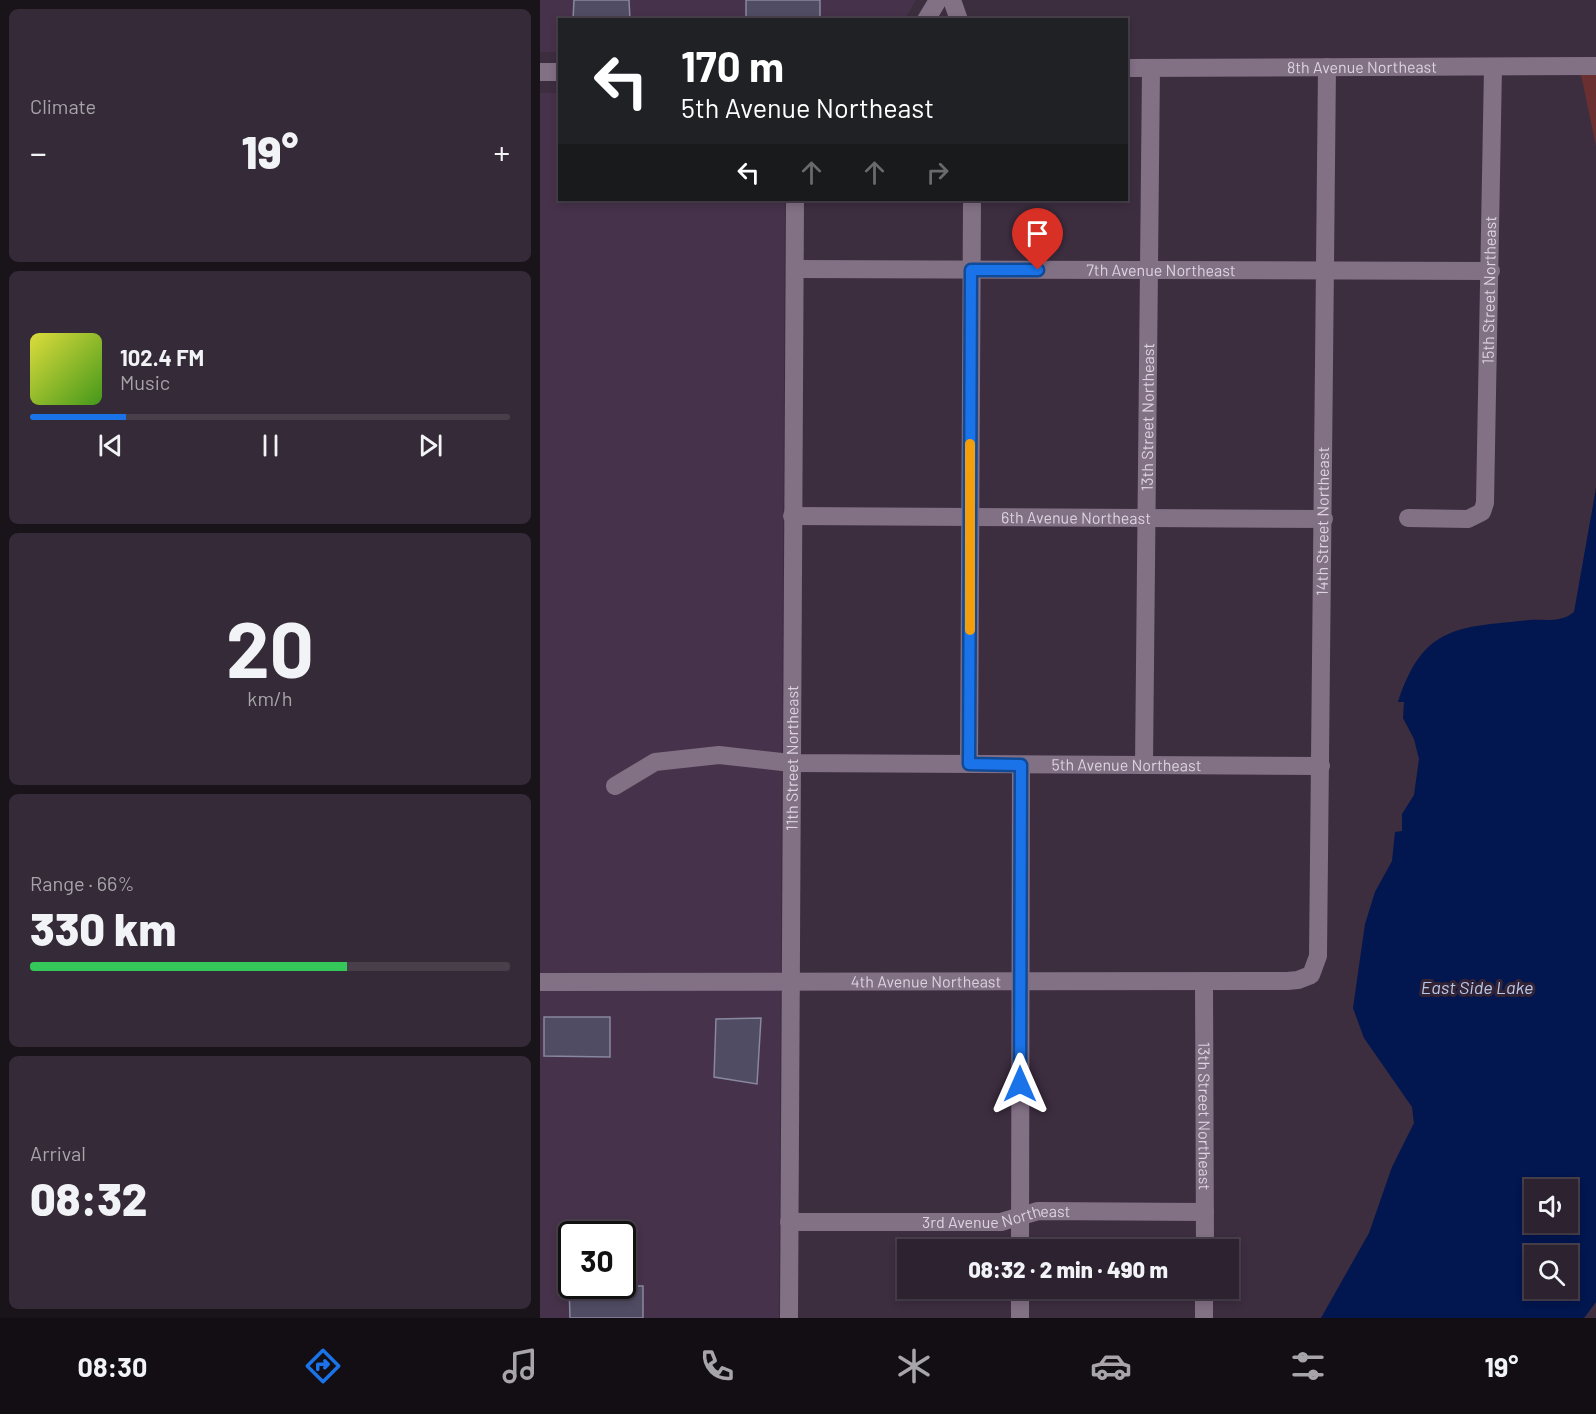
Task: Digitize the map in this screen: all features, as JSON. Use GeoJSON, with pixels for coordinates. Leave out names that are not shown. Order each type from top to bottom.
{"type":"FeatureCollection","features":[{"type":"Feature","properties":{"kind":"street"},"geometry":{"type":"LineString","coordinates":[[927,18],[938,0]]}},
{"type":"Feature","properties":{"kind":"street"},"geometry":{"type":"LineString","coordinates":[[952,0],[958,18]]}},
{"type":"Feature","properties":{"kind":"street","name":"8th Avenue Northeast"},"geometry":{"type":"LineString","coordinates":[[1128,68],[1596,66]]}},
{"type":"Feature","properties":{"kind":"street","name":"14th Street Northeast"},"geometry":{"type":"LineString","coordinates":[[1311,975],[1318,956],[1327,67]]}},
{"type":"Feature","properties":{"kind":"street","name":"15th Street Northeast"},"geometry":{"type":"LineString","coordinates":[[1408,518],[1468,519],[1482,512],[1485,496],[1491,271],[1493,67]]}},
{"type":"Feature","properties":{"kind":"street","name":"13th Street Northeast"},"geometry":{"type":"LineString","coordinates":[[1144,765],[1151,68]]}},
{"type":"Feature","properties":{"kind":"street"},"geometry":{"type":"LineString","coordinates":[[540,72],[558,72]]}},
{"type":"Feature","properties":{"kind":"street","name":"11th Street Northeast"},"geometry":{"type":"LineString","coordinates":[[789,1318],[789,982],[795,201]]}},
{"type":"Feature","properties":{"kind":"street"},"geometry":{"type":"LineString","coordinates":[[969,764],[972,201]]}},
{"type":"Feature","properties":{"kind":"street","name":"7th Avenue Northeast"},"geometry":{"type":"LineString","coordinates":[[795,269],[1491,271]]}},
{"type":"Feature","properties":{"kind":"street","name":"6th Avenue Northeast"},"geometry":{"type":"LineString","coordinates":[[792,516],[1324,519]]}},
{"type":"Feature","properties":{"kind":"street","name":"5th Avenue Northeast"},"geometry":{"type":"LineString","coordinates":[[615,786],[655,762],[720,755],[791,763],[1321,766]]}},
{"type":"Feature","properties":{"kind":"street"},"geometry":{"type":"LineString","coordinates":[[1020,1239],[1021,765]]}},
{"type":"Feature","properties":{"kind":"street","name":"4th Avenue Northeast"},"geometry":{"type":"LineString","coordinates":[[540,982],[1287,981],[1311,975]]}},
{"type":"Feature","properties":{"kind":"street","name":"13th Street Northeast"},"geometry":{"type":"LineString","coordinates":[[1204,981],[1205,1239]]}},
{"type":"Feature","properties":{"kind":"street","name":"3rd Avenue Northeast"},"geometry":{"type":"LineString","coordinates":[[789,1222],[1001,1222],[1038,1211],[1205,1212]]}},
{"type":"Feature","properties":{"kind":"street"},"geometry":{"type":"LineString","coordinates":[[1020,1299],[1020,1318]]}},
{"type":"Feature","properties":{"kind":"street"},"geometry":{"type":"LineString","coordinates":[[1204,1299],[1204,1318]]}},
{"type":"Feature","properties":{"kind":"shaded area"},"geometry":{"type":"Polygon","coordinates":[[[540,0],[916,0],[906,18],[558,18],[558,52],[540,52],[540,0]]]}},
{"type":"Feature","properties":{"kind":"shaded area"},"geometry":{"type":"Polygon","coordinates":[[[1581,75],[1596,75],[1596,146],[1581,75]]]}},
{"type":"Feature","properties":{"kind":"shaded area"},"geometry":{"type":"Polygon","coordinates":[[[540,93],[558,93],[558,201],[785,201],[779,1318],[540,1318],[540,93]]]}},
{"type":"Feature","properties":{"kind":"water","name":"East Side Lake"},"geometry":{"type":"Polygon","coordinates":[[[1596,488],[1596,1302],[1584,1318],[1321,1318],[1369,1233],[1392,1167],[1414,1123],[1412,1107],[1364,1038],[1353,1008],[1365,924],[1375,892],[1392,861],[1395,832],[1402,831],[1402,814],[1414,795],[1419,759],[1414,739],[1403,718],[1404,702],[1398,702],[1419,658],[1432,644],[1446,635],[1483,625],[1559,619],[1574,612],[1596,488]]]}},
{"type":"Feature","properties":{"kind":"building"},"geometry":{"type":"Polygon","coordinates":[[[574,0],[629,0],[630,18],[573,18],[574,0]]]}},
{"type":"Feature","properties":{"kind":"building"},"geometry":{"type":"Polygon","coordinates":[[[746,0],[820,0],[820,18],[746,18],[746,0]]]}},
{"type":"Feature","properties":{"kind":"building"},"geometry":{"type":"Polygon","coordinates":[[[544,1017],[610,1017],[610,1057],[544,1056],[544,1017]]]}},
{"type":"Feature","properties":{"kind":"building"},"geometry":{"type":"Polygon","coordinates":[[[761,1018],[757,1084],[714,1077],[716,1019],[761,1018]]]}},
{"type":"Feature","properties":{"kind":"building"},"geometry":{"type":"Polygon","coordinates":[[[636,1286],[643,1286],[643,1318],[570,1318],[569,1299],[636,1299],[636,1286]]]}},
{"type":"Feature","properties":{"kind":"slow traffic"},"geometry":{"type":"LineString","coordinates":[[970,444],[970,630]]}},
{"type":"Feature","properties":{"kind":"route"},"geometry":{"type":"LineString","coordinates":[[1020,1084],[1021,765],[969,764],[971,270],[1038,270]]}}]}
